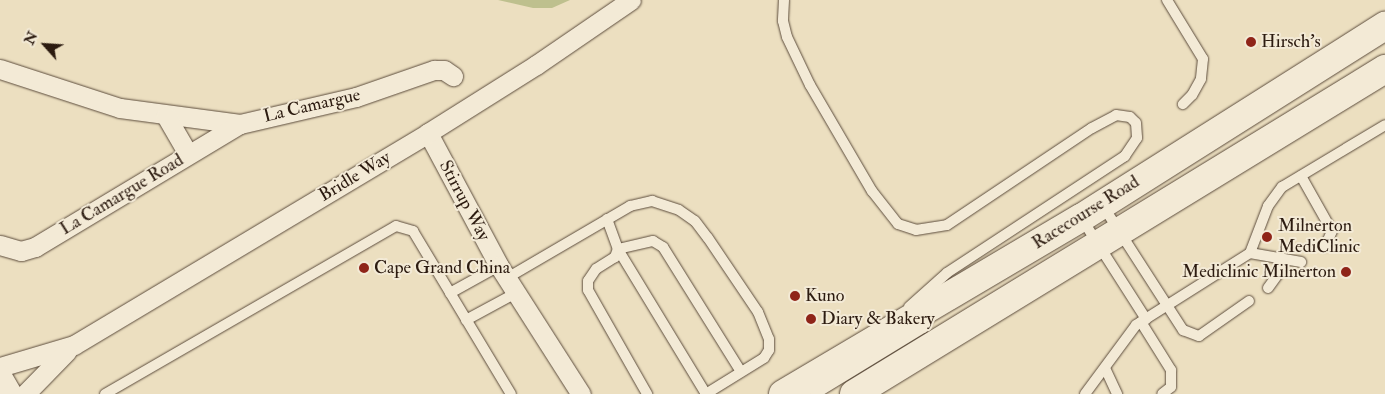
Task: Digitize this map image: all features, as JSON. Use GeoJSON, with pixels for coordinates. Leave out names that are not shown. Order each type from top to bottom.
{"type":"FeatureCollection","features":[{"type":"Feature","properties":{"kind":"main road","name":"Racecourse Road"},"geometry":{"type":"LineString","coordinates":[[783,394],[1092,211],[1385,26]]}},
{"type":"Feature","properties":{"kind":"main road","name":"Racecourse Road"},"geometry":{"type":"LineString","coordinates":[[854,394],[1385,69]]}},
{"type":"Feature","properties":{"kind":"street","name":"Bridle Way"},"geometry":{"type":"LineString","coordinates":[[25,394],[74,345],[428,134],[536,65],[631,0]]}},
{"type":"Feature","properties":{"kind":"street","name":"La Camargue"},"geometry":{"type":"LineString","coordinates":[[0,69],[95,102],[166,116],[240,124],[356,96],[434,70],[444,70],[453,76]]}},
{"type":"Feature","properties":{"kind":"street"},"geometry":{"type":"LineString","coordinates":[[166,116],[188,154]]}},
{"type":"Feature","properties":{"kind":"street","name":"La Camargue Road"},"geometry":{"type":"LineString","coordinates":[[0,245],[21,251],[35,247],[240,124]]}},
{"type":"Feature","properties":{"kind":"street","name":"Stirrup Way"},"geometry":{"type":"LineString","coordinates":[[428,134],[507,279],[581,394]]}},
{"type":"Feature","properties":{"kind":"street","name":"Bridle Way"},"geometry":{"type":"LineString","coordinates":[[0,367],[74,345]]}},
{"type":"Feature","properties":{"kind":"street"},"geometry":{"type":"LineString","coordinates":[[0,378],[10,394]]}},
{"type":"Feature","properties":{"kind":"lane"},"geometry":{"type":"LineString","coordinates":[[784,0],[783,21],[787,37],[810,85],[872,191],[898,224],[916,230],[946,225],[1092,128],[1124,115],[1136,123],[1137,138],[1125,156],[1113,166],[947,273],[877,338]]}},
{"type":"Feature","properties":{"kind":"lane"},"geometry":{"type":"LineString","coordinates":[[1167,0],[1203,59],[1200,79],[1192,95],[1183,104]]}},
{"type":"Feature","properties":{"kind":"lane"},"geometry":{"type":"LineString","coordinates":[[1086,394],[1143,321],[1250,253],[1275,196],[1301,176],[1385,124]]}},
{"type":"Feature","properties":{"kind":"lane"},"geometry":{"type":"LineString","coordinates":[[1301,176],[1332,230],[1326,247]]}},
{"type":"Feature","properties":{"kind":"lane"},"geometry":{"type":"LineString","coordinates":[[466,320],[507,279],[607,219],[630,206],[652,201],[679,210],[695,221],[758,312],[769,339],[769,350],[764,358],[706,394],[618,249],[607,219]]}},
{"type":"Feature","properties":{"kind":"lane"},"geometry":{"type":"LineString","coordinates":[[1092,211],[1109,238],[1183,330],[1199,336],[1249,301]]}},
{"type":"Feature","properties":{"kind":"lane"},"geometry":{"type":"LineString","coordinates":[[1092,211],[1109,238],[1143,321],[1171,370],[1171,387],[1162,394]]}},
{"type":"Feature","properties":{"kind":"lane"},"geometry":{"type":"LineString","coordinates":[[105,394],[396,226],[413,231],[511,394]]}},
{"type":"Feature","properties":{"kind":"lane"},"geometry":{"type":"LineString","coordinates":[[618,249],[653,241],[663,247],[741,372]]}},
{"type":"Feature","properties":{"kind":"lane"},"geometry":{"type":"LineString","coordinates":[[618,249],[615,257],[596,269],[588,281],[588,290],[647,394]]}},
{"type":"Feature","properties":{"kind":"lane"},"geometry":{"type":"LineString","coordinates":[[1250,253],[1301,262]]}},
{"type":"Feature","properties":{"kind":"lane"},"geometry":{"type":"LineString","coordinates":[[1268,288],[1279,273],[1282,260]]}},
{"type":"Feature","properties":{"kind":"lane"},"geometry":{"type":"LineString","coordinates":[[450,293],[507,279]]}},
{"type":"Feature","properties":{"kind":"lane"},"geometry":{"type":"LineString","coordinates":[[815,394],[923,328],[929,320],[931,306]]}},
{"type":"Feature","properties":{"kind":"lane"},"geometry":{"type":"LineString","coordinates":[[1105,368],[1116,394]]}},
{"type":"Feature","properties":{"kind":"green space"},"geometry":{"type":"Polygon","coordinates":[[[498,0],[570,0],[552,8],[533,8],[498,0]]]}},
{"type":"Feature","properties":{"kind":"place","name":"Hirsch's"},"geometry":{"type":"Point","coordinates":[1251,42]}},
{"type":"Feature","properties":{"kind":"place","name":"Milnerton MediClinic"},"geometry":{"type":"Point","coordinates":[1267,237]}},
{"type":"Feature","properties":{"kind":"place","name":"Cape Grand China"},"geometry":{"type":"Point","coordinates":[364,268]}},
{"type":"Feature","properties":{"kind":"place","name":"Mediclinic Milnerton"},"geometry":{"type":"Point","coordinates":[1346,272]}},
{"type":"Feature","properties":{"kind":"place","name":"Kuno"},"geometry":{"type":"Point","coordinates":[795,296]}},
{"type":"Feature","properties":{"kind":"place","name":"Diary & Bakery"},"geometry":{"type":"Point","coordinates":[811,319]}}]}
